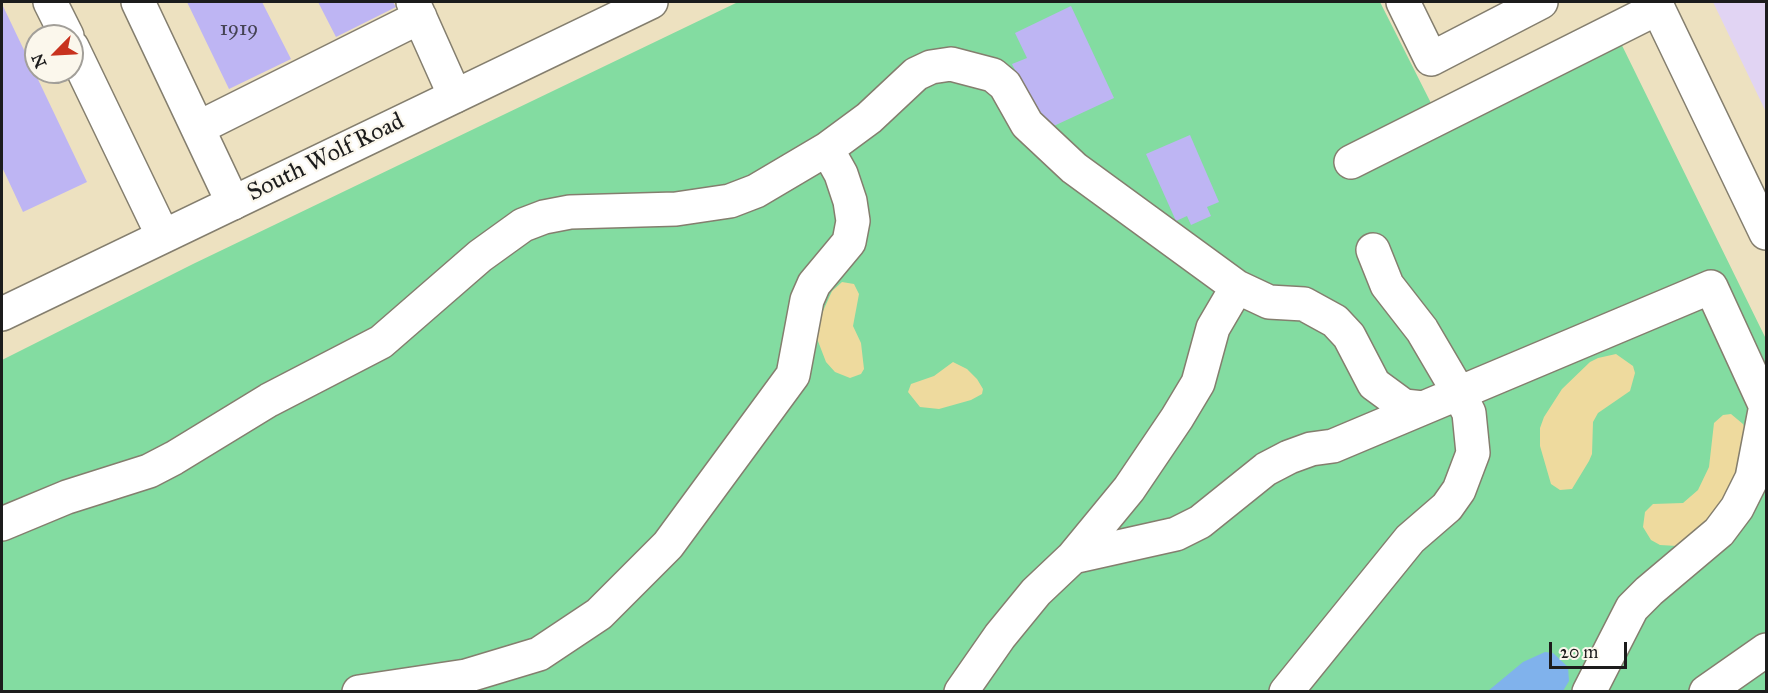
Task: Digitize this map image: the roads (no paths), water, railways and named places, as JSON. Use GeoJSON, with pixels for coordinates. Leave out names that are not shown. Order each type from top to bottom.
{"type":"FeatureCollection","features":[{"type":"Feature","properties":{"kind":"main road"},"geometry":{"type":"LineString","coordinates":[[50,2],[61,24]]}},
{"type":"Feature","properties":{"kind":"main road"},"geometry":{"type":"LineString","coordinates":[[138,2],[233,203]]}},
{"type":"Feature","properties":{"kind":"main road","name":"South Wolf Road"},"geometry":{"type":"LineString","coordinates":[[2,314],[651,2]]}},
{"type":"Feature","properties":{"kind":"main road"},"geometry":{"type":"LineString","coordinates":[[1402,2],[1431,59],[1541,2]]}},
{"type":"Feature","properties":{"kind":"main road"},"geometry":{"type":"LineString","coordinates":[[1352,162],[1656,5],[1767,233]]}},
{"type":"Feature","properties":{"kind":"main road"},"geometry":{"type":"LineString","coordinates":[[198,128],[416,9],[455,96]]}},
{"type":"Feature","properties":{"kind":"main road"},"geometry":{"type":"LineString","coordinates":[[2,524],[67,496],[148,471],[174,458],[269,400],[381,342],[494,245],[523,225],[544,217],[570,212],[654,211],[729,201],[756,191],[827,149],[869,118],[916,74],[931,67],[951,64],[993,75],[1005,85],[1027,124],[1074,168],[1237,286],[1269,302],[1304,304],[1335,321],[1349,336],[1374,384],[1389,398],[1404,406],[1423,408]]}},
{"type":"Feature","properties":{"kind":"main road"},"geometry":{"type":"LineString","coordinates":[[84,72],[163,236]]}},
{"type":"Feature","properties":{"kind":"main road"},"geometry":{"type":"LineString","coordinates":[[359,692],[466,676],[539,654],[599,614],[668,545],[793,375],[807,300],[814,284],[849,243],[853,221],[850,201],[841,174],[827,149]]}},
{"type":"Feature","properties":{"kind":"main road"},"geometry":{"type":"LineString","coordinates":[[1286,692],[1410,539],[1447,507],[1459,490],[1473,453],[1468,413],[1460,393],[1422,330],[1388,285],[1373,250]]}},
{"type":"Feature","properties":{"kind":"main road"},"geometry":{"type":"LineString","coordinates":[[962,692],[1000,636],[1036,592],[1073,557],[1129,489],[1198,383],[1213,328],[1237,286]]}},
{"type":"Feature","properties":{"kind":"main road"},"geometry":{"type":"LineString","coordinates":[[1073,557],[1176,534],[1200,522],[1266,469],[1311,449],[1342,442],[1711,287],[1766,406],[1752,478],[1737,508],[1719,532],[1632,608],[1589,692]]}},
{"type":"Feature","properties":{"kind":"main road"},"geometry":{"type":"LineString","coordinates":[[1342,442],[1357,425],[1369,404],[1374,384]]}},
{"type":"Feature","properties":{"kind":"main road"},"geometry":{"type":"LineString","coordinates":[[1706,692],[1767,650]]}},
{"type":"Feature","properties":{"kind":"water"},"geometry":{"type":"Polygon","coordinates":[[[1545,652],[1553,653],[1568,667],[1569,681],[1563,691],[1488,691],[1523,662],[1545,652]]]}}]}
